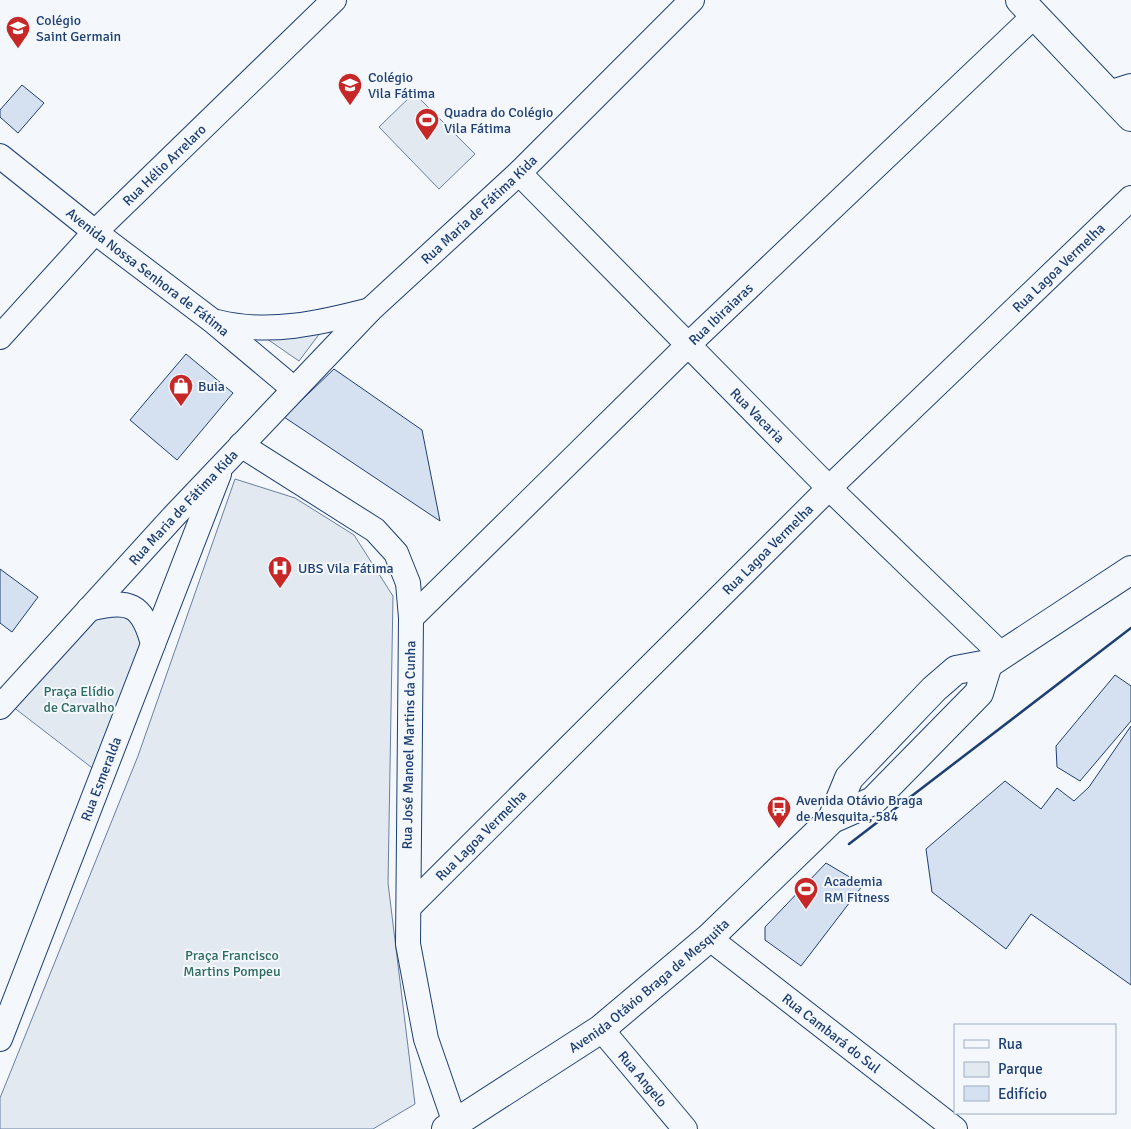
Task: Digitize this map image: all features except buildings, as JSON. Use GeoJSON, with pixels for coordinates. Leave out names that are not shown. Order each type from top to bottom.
{"type":"FeatureCollection","features":[{"type":"Feature","properties":{"kind":"main road"},"geometry":{"type":"LineString","coordinates":[[1028,8],[1120,90],[1131,117]]}},
{"type":"Feature","properties":{"kind":"main road","name":"Avenida Otávio Braga de Mesquita"},"geometry":{"type":"LineString","coordinates":[[450,1126],[601,1029],[709,938],[832,819],[849,778],[934,688],[958,668],[994,659],[1131,570]]}},
{"type":"Feature","properties":{"kind":"street","name":"Rua Hélio Arrelaro"},"geometry":{"type":"LineString","coordinates":[[0,337],[95,232],[334,0]]}},
{"type":"Feature","properties":{"kind":"street","name":"Rua Maria de Fátima Kida"},"geometry":{"type":"LineString","coordinates":[[0,707],[224,463],[370,310],[519,173],[692,0]]}},
{"type":"Feature","properties":{"kind":"street","name":"Rua Ibiraiaras"},"geometry":{"type":"LineString","coordinates":[[411,618],[1028,8]]}},
{"type":"Feature","properties":{"kind":"street","name":"Avenida Nossa Senhora de Fátima"},"geometry":{"type":"LineString","coordinates":[[0,156],[95,232],[214,322],[294,389]]}},
{"type":"Feature","properties":{"kind":"street","name":"Rua Vacaria"},"geometry":{"type":"LineString","coordinates":[[519,173],[829,488],[994,659]]}},
{"type":"Feature","properties":{"kind":"street","name":"Rua Lagoa Vermelha"},"geometry":{"type":"LineString","coordinates":[[410,906],[829,488],[1131,198]]}},
{"type":"Feature","properties":{"kind":"street","name":"Rua Maria de Fátima Kida"},"geometry":{"type":"LineString","coordinates":[[214,322],[255,329],[281,327],[315,323],[370,310]]}},
{"type":"Feature","properties":{"kind":"street","name":"Rua José Manoel Martins da Cunha"},"geometry":{"type":"LineString","coordinates":[[241,445],[375,530],[396,552],[408,583],[411,618],[408,846],[410,906],[408,944],[426,1040],[450,1126]]}},
{"type":"Feature","properties":{"kind":"street","name":"Rua Esmeralda"},"geometry":{"type":"LineString","coordinates":[[0,1039],[224,463]]}},
{"type":"Feature","properties":{"kind":"street"},"geometry":{"type":"LineString","coordinates":[[89,609],[114,603],[133,609],[140,613],[148,625],[153,644]]}},
{"type":"Feature","properties":{"kind":"street","name":"Rua Cambará do Sul"},"geometry":{"type":"LineString","coordinates":[[709,938],[955,1129]]}},
{"type":"Feature","properties":{"kind":"street","name":"Rua Angelo"},"geometry":{"type":"LineString","coordinates":[[601,1029],[685,1129]]}},
{"type":"Feature","properties":{"kind":"green space","name":"Quadra do Colégio Vila Fátima"},"geometry":{"type":"Polygon","coordinates":[[[414,93],[475,154],[439,189],[379,127],[414,93]]]}},
{"type":"Feature","properties":{"kind":"green space"},"geometry":{"type":"Polygon","coordinates":[[[257,332],[320,333],[299,361],[257,332]]]}},
{"type":"Feature","properties":{"kind":"green space","name":"Praça Francisco Martins Pompeu"},"geometry":{"type":"Polygon","coordinates":[[[235,479],[295,498],[354,535],[393,596],[388,883],[415,1104],[373,1129],[0,1129],[0,1098],[138,756],[235,479]]]}},
{"type":"Feature","properties":{"kind":"green space","name":"Praça Elídio de Carvalho"},"geometry":{"type":"Polygon","coordinates":[[[110,607],[124,607],[147,643],[100,774],[8,703],[110,607]]]}},
{"type":"Feature","properties":{"kind":"wall"},"geometry":{"type":"LineString","coordinates":[[849,844],[1131,628]]}},
{"type":"Feature","properties":{"kind":"place","name":"Colégio Saint Germain"},"geometry":{"type":"Point","coordinates":[18,49]}},
{"type":"Feature","properties":{"kind":"place","name":"Colégio Vila Fátima"},"geometry":{"type":"Point","coordinates":[350,106]}},
{"type":"Feature","properties":{"kind":"place","name":"Quadra do Colégio Vila Fátima"},"geometry":{"type":"Point","coordinates":[427,141]}},
{"type":"Feature","properties":{"kind":"place","name":"Buia"},"geometry":{"type":"Point","coordinates":[181,407]}},
{"type":"Feature","properties":{"kind":"place","name":"UBS Vila Fátima"},"geometry":{"type":"Point","coordinates":[280,589]}},
{"type":"Feature","properties":{"kind":"place","name":"Avenida Otávio Braga de Mesquita, 584"},"geometry":{"type":"Point","coordinates":[779,829]}},
{"type":"Feature","properties":{"kind":"place","name":"Academia RM Fitness"},"geometry":{"type":"Point","coordinates":[806,910]}}]}
